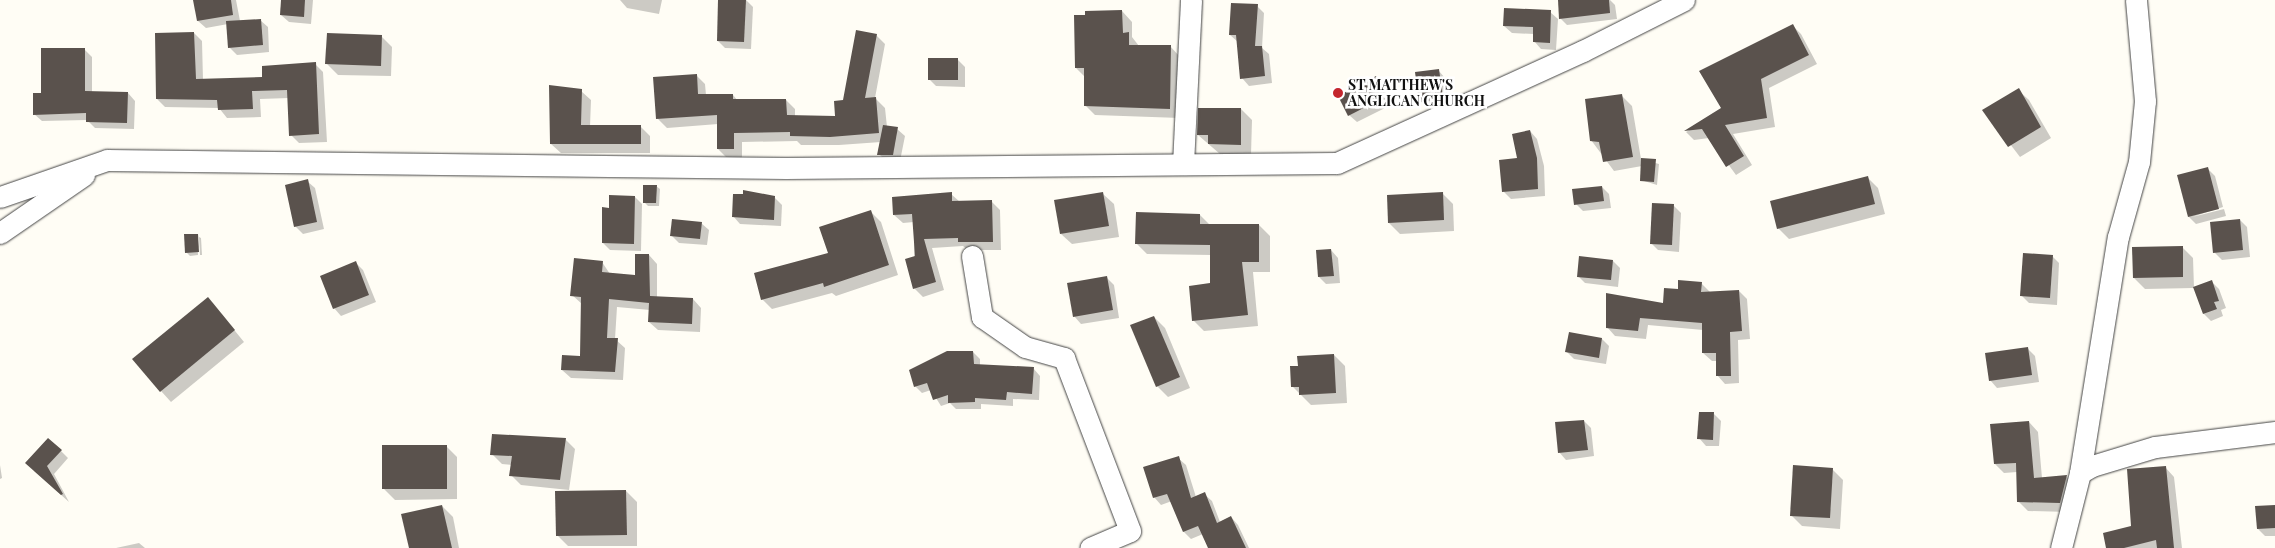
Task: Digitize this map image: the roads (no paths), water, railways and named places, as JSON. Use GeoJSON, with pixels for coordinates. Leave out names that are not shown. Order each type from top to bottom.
{"type":"FeatureCollection","features":[{"type":"Feature","properties":{"kind":"street"},"geometry":{"type":"LineString","coordinates":[[1183,164],[1191,0]]}},
{"type":"Feature","properties":{"kind":"street"},"geometry":{"type":"LineString","coordinates":[[0,197],[107,160],[786,168],[1337,163],[1583,51],[1684,0]]}},
{"type":"Feature","properties":{"kind":"street"},"geometry":{"type":"LineString","coordinates":[[2061,548],[2080,473],[2118,236],[2139,162],[2145,101],[2136,0]]}},
{"type":"Feature","properties":{"kind":"street"},"geometry":{"type":"LineString","coordinates":[[0,234],[107,160]]}},
{"type":"Feature","properties":{"kind":"street"},"geometry":{"type":"LineString","coordinates":[[972,256],[982,317],[1025,347],[1064,358],[1130,531],[1090,548]]}},
{"type":"Feature","properties":{"kind":"street"},"geometry":{"type":"LineString","coordinates":[[2080,473],[2092,466],[2155,448],[2275,432]]}},
{"type":"Feature","properties":{"kind":"place","name":"ST MATTHEW'S ANGLICAN CHURCH"},"geometry":{"type":"Point","coordinates":[1338,93]}}]}
